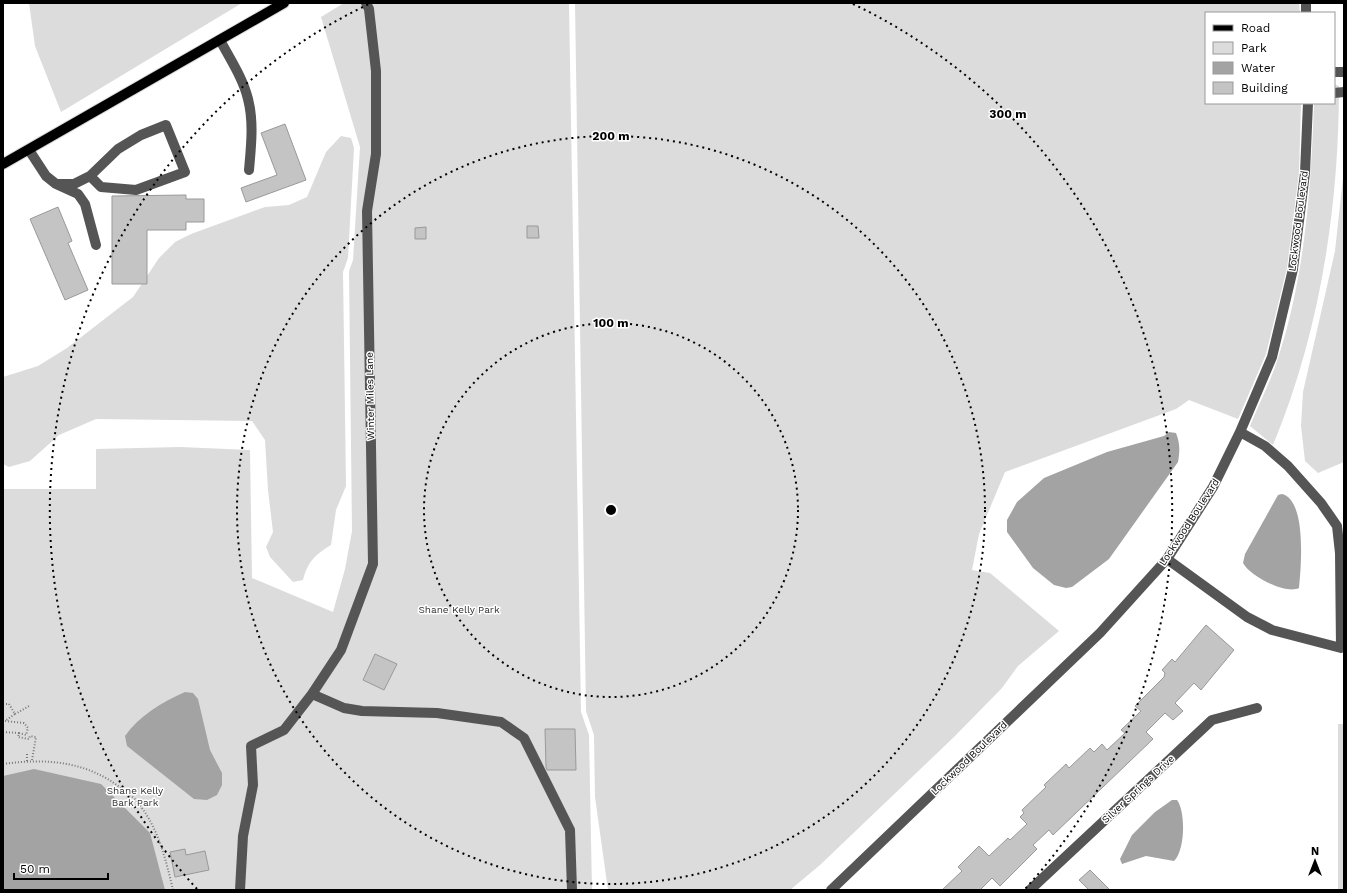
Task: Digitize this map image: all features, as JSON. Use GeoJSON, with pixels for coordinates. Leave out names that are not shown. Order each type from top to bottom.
{"type":"FeatureCollection","features":[{"type":"Feature","properties":{"kind":"main road"},"geometry":{"type":"LineString","coordinates":[[3,164],[284,3]]}},
{"type":"Feature","properties":{"kind":"street","name":"Winter Miles Lane"},"geometry":{"type":"LineString","coordinates":[[240,890],[243,836],[253,785],[251,746],[284,730],[312,694],[341,650],[373,564],[367,211],[376,154],[376,71],[369,9],[366,3]]}},
{"type":"Feature","properties":{"kind":"street"},"geometry":{"type":"LineString","coordinates":[[220,40],[241,80],[248,99],[252,125],[249,170]]}},
{"type":"Feature","properties":{"kind":"street","name":"Lockwood Boulevard"},"geometry":{"type":"LineString","coordinates":[[831,890],[1100,633],[1167,559],[1213,487],[1240,432],[1272,356],[1293,270],[1305,173],[1308,104]]}},
{"type":"Feature","properties":{"kind":"street"},"geometry":{"type":"LineString","coordinates":[[56,184],[74,184],[90,176],[118,149],[141,135],[166,125],[185,172],[136,190],[102,187],[90,176]]}},
{"type":"Feature","properties":{"kind":"street"},"geometry":{"type":"LineString","coordinates":[[28,150],[46,176],[56,184],[78,194],[85,204],[96,245]]}},
{"type":"Feature","properties":{"kind":"street"},"geometry":{"type":"LineString","coordinates":[[1167,559],[1247,617],[1272,630],[1341,648],[1340,526],[1322,503],[1288,466],[1265,446],[1240,432]]}},
{"type":"Feature","properties":{"kind":"street"},"geometry":{"type":"LineString","coordinates":[[312,694],[344,708],[362,711],[437,713],[463,716],[501,722],[516,731],[524,738],[570,830],[572,890]]}},
{"type":"Feature","properties":{"kind":"street","name":"Silver Springs Drive"},"geometry":{"type":"LineString","coordinates":[[1030,890],[1212,720],[1257,708]]}},
{"type":"Feature","properties":{"kind":"path"},"geometry":{"type":"LineString","coordinates":[[3,704],[9,704],[15,714]]}},
{"type":"Feature","properties":{"kind":"path"},"geometry":{"type":"LineString","coordinates":[[3,732],[26,735],[28,728],[24,723],[5,721],[29,706]]}},
{"type":"Feature","properties":{"kind":"path"},"geometry":{"type":"LineString","coordinates":[[19,733],[18,737],[29,739],[30,736],[36,737],[32,760]]}},
{"type":"Feature","properties":{"kind":"path"},"geometry":{"type":"LineString","coordinates":[[27,754],[27,761]]}},
{"type":"Feature","properties":{"kind":"path"},"geometry":{"type":"LineString","coordinates":[[3,764],[32,760],[59,762],[81,767],[111,781],[138,802],[154,828],[174,890]]}},
{"type":"Feature","properties":{"kind":"green space"},"geometry":{"type":"Polygon","coordinates":[[[29,3],[242,3],[61,112],[35,46],[29,3]]]}},
{"type":"Feature","properties":{"kind":"green space","name":"Shane Kelly Park"},"geometry":{"type":"Polygon","coordinates":[[[344,3],[569,3],[581,712],[589,735],[592,890],[3,890],[3,489],[96,489],[96,449],[180,447],[250,450],[252,578],[333,612],[345,569],[352,531],[349,271],[353,260],[360,147],[321,17],[344,3]]]}},
{"type":"Feature","properties":{"kind":"green space"},"geometry":{"type":"Polygon","coordinates":[[[575,3],[1299,3],[1300,12],[1205,12],[1205,104],[1301,104],[1299,172],[1287,268],[1266,354],[1238,419],[1189,400],[1176,409],[1005,472],[979,534],[972,570],[990,573],[1059,631],[1018,666],[1002,688],[954,737],[820,865],[790,890],[608,890],[595,797],[594,735],[586,711],[575,3]]]}},
{"type":"Feature","properties":{"kind":"green space"},"geometry":{"type":"Polygon","coordinates":[[[1335,84],[1339,86],[1338,132],[1331,223],[1324,268],[1315,314],[1303,358],[1273,445],[1250,426],[1275,367],[1295,296],[1305,232],[1311,168],[1314,104],[1335,104],[1335,84]]]}},
{"type":"Feature","properties":{"kind":"green space"},"geometry":{"type":"Polygon","coordinates":[[[341,136],[351,138],[354,148],[348,258],[343,272],[346,486],[336,510],[331,545],[313,559],[307,568],[303,580],[293,582],[270,557],[266,547],[273,532],[268,490],[265,440],[252,421],[96,419],[59,435],[30,461],[9,467],[3,464],[3,377],[38,366],[67,348],[133,297],[159,258],[175,242],[191,234],[265,207],[289,205],[307,197],[326,152],[341,136]]]}},
{"type":"Feature","properties":{"kind":"green space"},"geometry":{"type":"Polygon","coordinates":[[[1344,169],[1344,462],[1318,473],[1305,461],[1301,426],[1303,392],[1335,251],[1344,169]]]}},
{"type":"Feature","properties":{"kind":"green space"},"geometry":{"type":"Polygon","coordinates":[[[1338,724],[1344,724],[1344,890],[1338,890],[1338,724]]]}},
{"type":"Feature","properties":{"kind":"water"},"geometry":{"type":"Polygon","coordinates":[[[1169,432],[1176,433],[1179,447],[1178,462],[1109,559],[1072,587],[1066,588],[1054,585],[1033,568],[1007,532],[1007,520],[1017,502],[1044,478],[1107,452],[1164,436],[1169,432]]]}},
{"type":"Feature","properties":{"kind":"water"},"geometry":{"type":"Polygon","coordinates":[[[1282,494],[1290,499],[1295,508],[1301,536],[1299,588],[1293,589],[1285,589],[1268,583],[1252,573],[1243,563],[1245,554],[1278,495],[1282,494]]]}},
{"type":"Feature","properties":{"kind":"water"},"geometry":{"type":"Polygon","coordinates":[[[185,692],[193,693],[198,699],[210,750],[222,773],[222,785],[217,795],[207,800],[194,799],[127,746],[125,736],[137,722],[168,700],[185,692]]]}},
{"type":"Feature","properties":{"kind":"water"},"geometry":{"type":"Polygon","coordinates":[[[34,769],[101,784],[150,833],[165,890],[3,890],[3,776],[34,769]]]}},
{"type":"Feature","properties":{"kind":"water"},"geometry":{"type":"Polygon","coordinates":[[[1172,800],[1177,800],[1180,806],[1183,822],[1182,840],[1178,856],[1174,861],[1146,856],[1122,864],[1120,859],[1132,835],[1155,812],[1172,800]]]}},
{"type":"Feature","properties":{"kind":"building"},"geometry":{"type":"Polygon","coordinates":[[[285,124],[306,180],[246,202],[241,188],[277,175],[261,133],[285,124]]]}},
{"type":"Feature","properties":{"kind":"building"},"geometry":{"type":"Polygon","coordinates":[[[186,195],[186,199],[204,199],[204,222],[186,222],[186,230],[147,230],[147,284],[112,284],[112,196],[186,195]]]}},
{"type":"Feature","properties":{"kind":"building"},"geometry":{"type":"Polygon","coordinates":[[[58,207],[72,241],[68,243],[88,290],[65,300],[30,219],[58,207]]]}},
{"type":"Feature","properties":{"kind":"building"},"geometry":{"type":"Polygon","coordinates":[[[527,226],[538,226],[539,238],[527,238],[527,226]]]}},
{"type":"Feature","properties":{"kind":"building"},"geometry":{"type":"Polygon","coordinates":[[[426,227],[426,239],[415,239],[415,228],[426,227]]]}},
{"type":"Feature","properties":{"kind":"building"},"geometry":{"type":"Polygon","coordinates":[[[1206,625],[1234,650],[1201,690],[1194,683],[1175,703],[1183,711],[1173,720],[1165,713],[1146,732],[1153,739],[1053,835],[1049,830],[1033,845],[1037,849],[1000,886],[992,878],[980,890],[942,890],[962,871],[958,867],[979,846],[989,856],[1008,838],[1010,840],[1027,824],[1020,817],[1024,813],[1022,810],[1046,787],[1044,785],[1066,764],[1069,768],[1090,748],[1094,752],[1102,744],[1107,750],[1125,733],[1121,730],[1141,711],[1135,706],[1164,677],[1165,673],[1162,670],[1172,659],[1175,662],[1206,625]]]}},
{"type":"Feature","properties":{"kind":"building"},"geometry":{"type":"Polygon","coordinates":[[[375,654],[397,664],[384,690],[363,680],[375,654]]]}},
{"type":"Feature","properties":{"kind":"building"},"geometry":{"type":"Polygon","coordinates":[[[545,729],[575,729],[576,770],[547,770],[545,729]]]}},
{"type":"Feature","properties":{"kind":"building"},"geometry":{"type":"Polygon","coordinates":[[[185,849],[186,855],[205,851],[209,870],[175,877],[170,852],[185,849]]]}},
{"type":"Feature","properties":{"kind":"building"},"geometry":{"type":"Polygon","coordinates":[[[1090,870],[1110,890],[1089,890],[1079,880],[1090,870]]]}},
{"type":"Feature","properties":{"kind":"park label","name":"Shane Kelly Bark Park"},"geometry":{"type":"Point","coordinates":[135,796]}}]}
